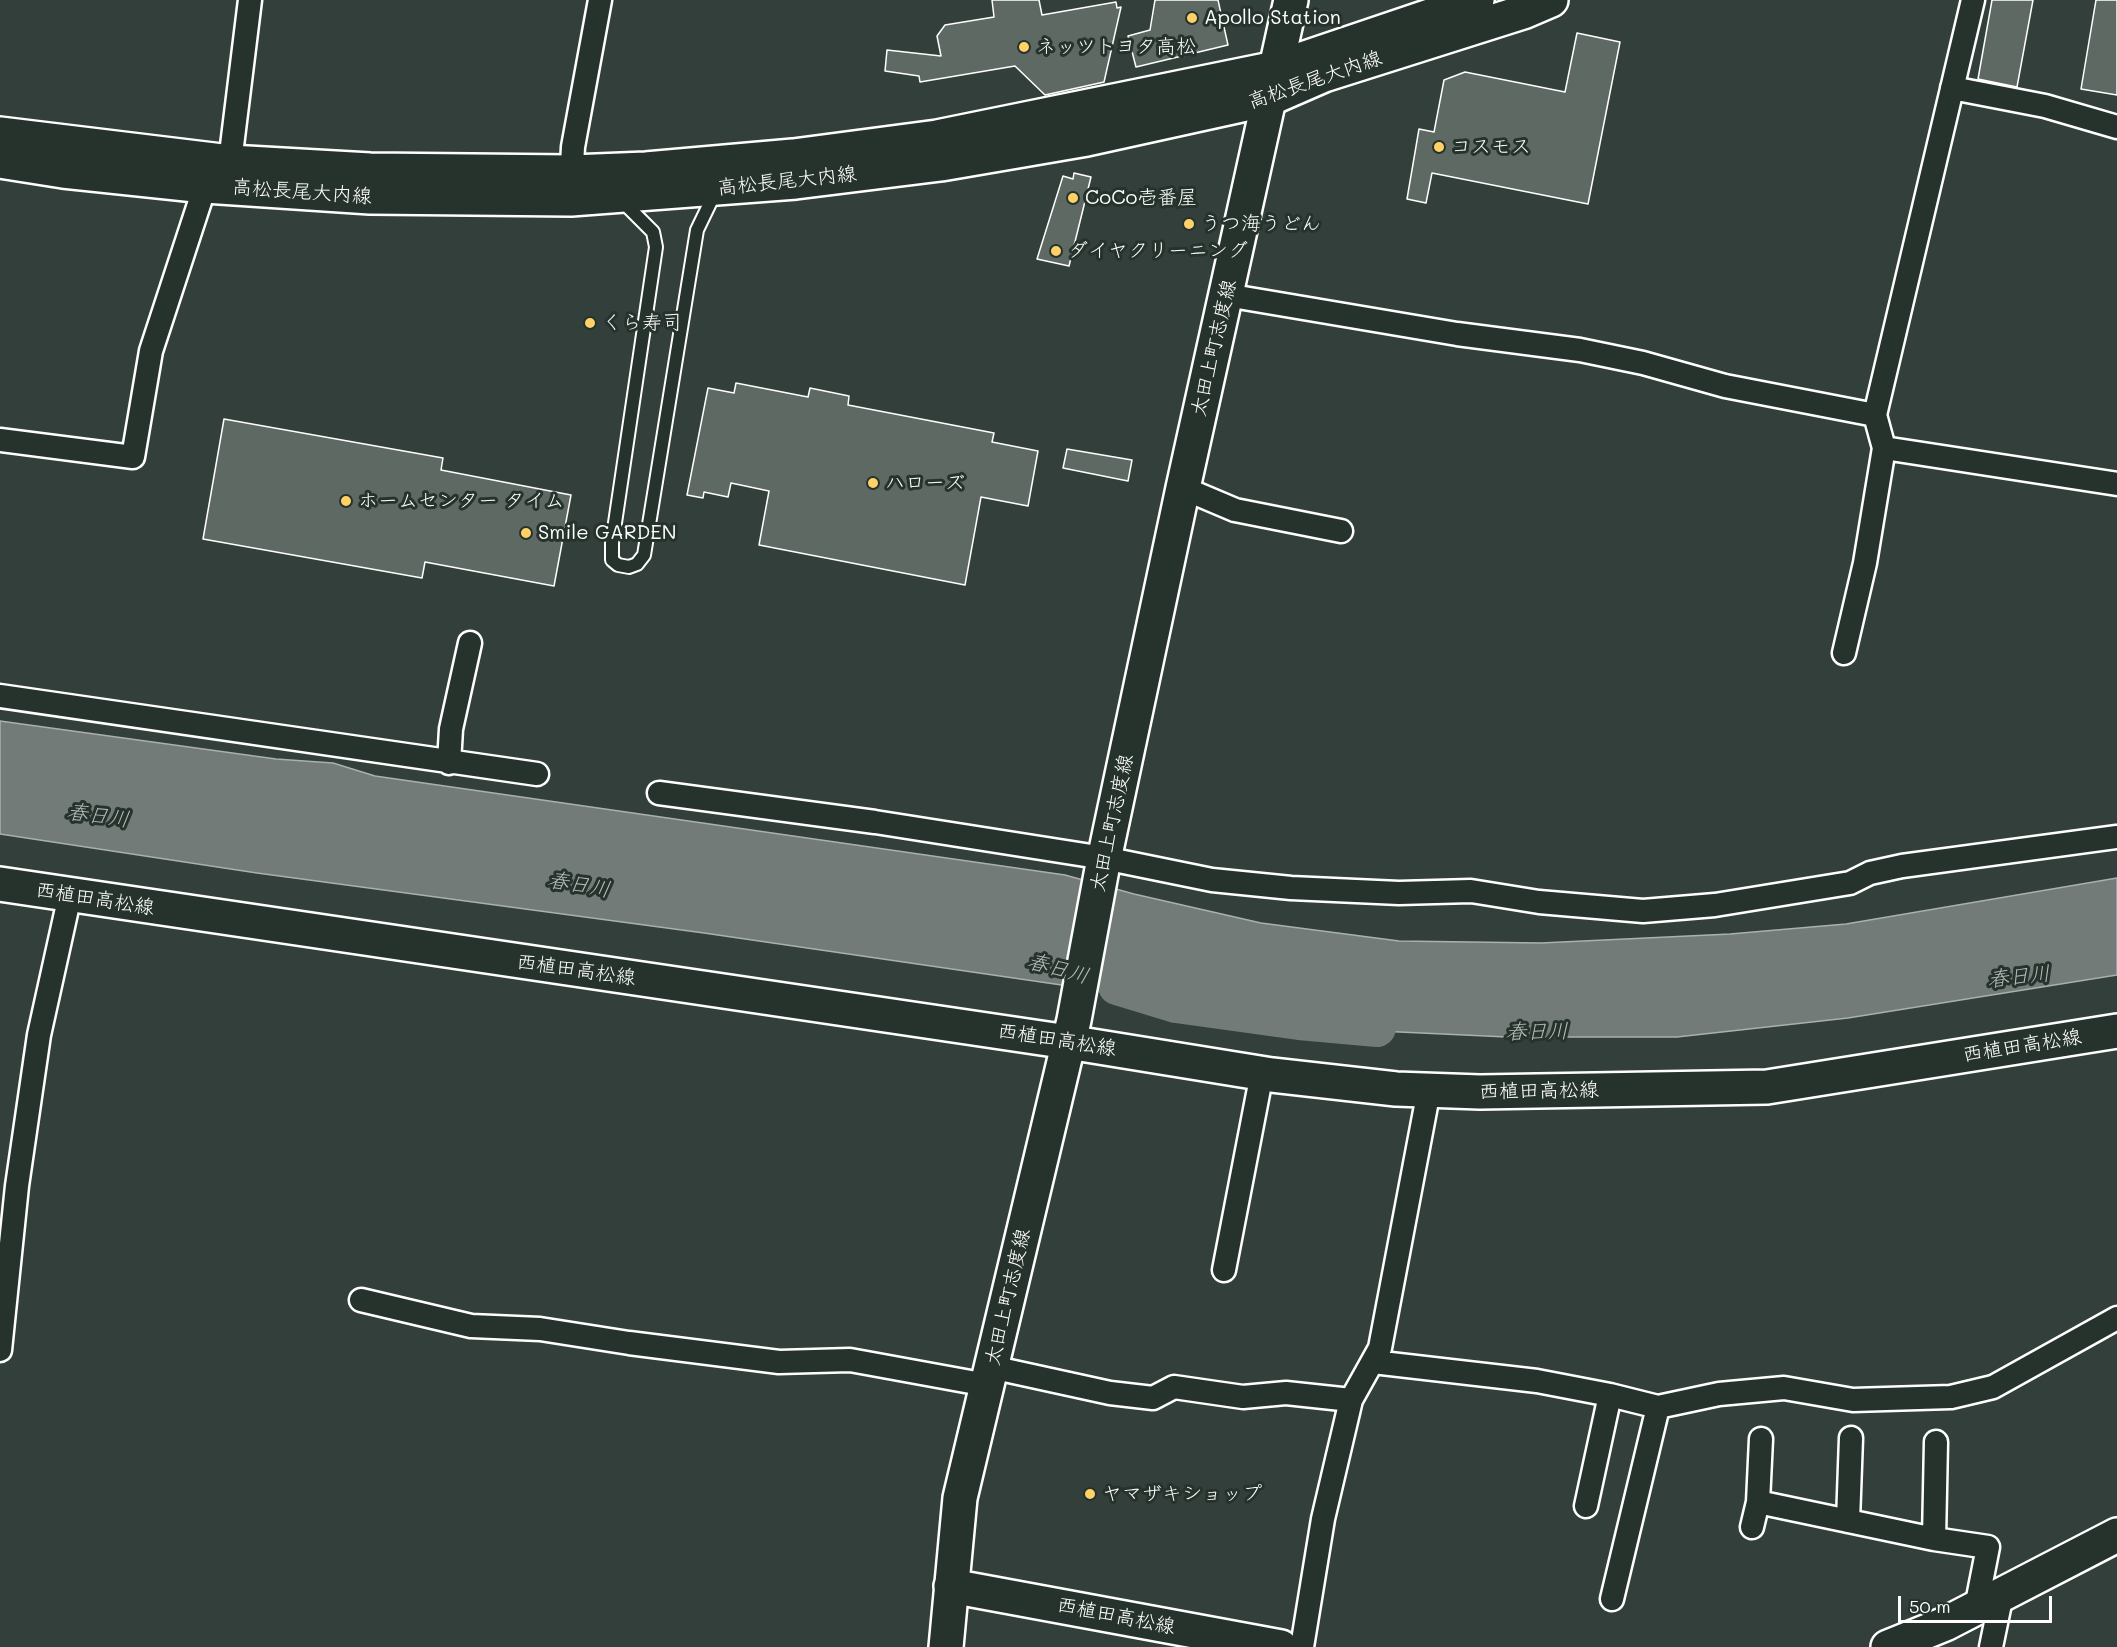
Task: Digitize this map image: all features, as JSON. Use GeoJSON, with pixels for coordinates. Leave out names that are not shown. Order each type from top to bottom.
{"type":"FeatureCollection","features":[{"type":"Feature","properties":{"kind":"main road","name":"太田上町志度線"},"geometry":{"type":"LineString","coordinates":[[946,1647],[960,1498],[1071,1031],[1103,863],[1183,488],[1291,0]]}},
{"type":"Feature","properties":{"kind":"main road","name":"高松長尾大内線"},"geometry":{"type":"LineString","coordinates":[[0,134],[230,162],[370,170],[571,186],[616,195],[726,188],[941,164],[1087,139],[1272,84],[1477,0]]}},
{"type":"Feature","properties":{"kind":"main road","name":"高松長尾大内線"},"geometry":{"type":"LineString","coordinates":[[0,161],[63,171],[205,186],[370,197],[571,186],[646,169],[793,156],[937,137],[1324,75],[1523,12],[1551,0]]}},
{"type":"Feature","properties":{"kind":"main road","name":"西植田高松線"},"geometry":{"type":"LineString","coordinates":[[0,884],[1071,1031],[1262,1073],[1396,1089],[1480,1092],[1767,1087],[2116,1033]]}},
{"type":"Feature","properties":{"kind":"main road"},"geometry":{"type":"LineString","coordinates":[[1888,1647],[1945,1624],[2117,1535]]}},
{"type":"Feature","properties":{"kind":"main road","name":"西植田高松線"},"geometry":{"type":"LineString","coordinates":[[951,1586],[1281,1647]]}},
{"type":"Feature","properties":{"kind":"street"},"geometry":{"type":"LineString","coordinates":[[0,440],[133,457],[151,351],[205,186],[230,162],[250,0]]}},
{"type":"Feature","properties":{"kind":"street"},"geometry":{"type":"LineString","coordinates":[[571,186],[573,147],[600,0]]}},
{"type":"Feature","properties":{"kind":"street"},"geometry":{"type":"LineString","coordinates":[[1844,653],[1865,563],[1884,448],[1875,415],[1972,0]]}},
{"type":"Feature","properties":{"kind":"street"},"geometry":{"type":"LineString","coordinates":[[1952,88],[2045,106],[2117,127]]}},
{"type":"Feature","properties":{"kind":"street"},"geometry":{"type":"LineString","coordinates":[[1226,295],[1457,334],[1580,350],[1642,363],[1725,386],[1875,415]]}},
{"type":"Feature","properties":{"kind":"street"},"geometry":{"type":"LineString","coordinates":[[1884,448],[2117,484]]}},
{"type":"Feature","properties":{"kind":"street"},"geometry":{"type":"LineString","coordinates":[[1183,488],[1235,510],[1341,531]]}},
{"type":"Feature","properties":{"kind":"street"},"geometry":{"type":"LineString","coordinates":[[449,763],[451,729],[470,643]]}},
{"type":"Feature","properties":{"kind":"street"},"geometry":{"type":"LineString","coordinates":[[0,696],[537,774]]}},
{"type":"Feature","properties":{"kind":"street"},"geometry":{"type":"LineString","coordinates":[[659,793],[875,822],[1212,880],[1291,888],[1399,893],[1471,891],[1539,902],[1643,911],[1715,905],[1850,883],[1870,873],[1902,866],[2117,837]]}},
{"type":"Feature","properties":{"kind":"street"},"geometry":{"type":"LineString","coordinates":[[0,1350],[8,1184],[70,895]]}},
{"type":"Feature","properties":{"kind":"street"},"geometry":{"type":"LineString","coordinates":[[1224,1270],[1262,1073]]}},
{"type":"Feature","properties":{"kind":"street"},"geometry":{"type":"LineString","coordinates":[[1302,1647],[1323,1519],[1351,1400],[1380,1348],[1429,1090]]}},
{"type":"Feature","properties":{"kind":"street"},"geometry":{"type":"LineString","coordinates":[[362,1300],[471,1326],[540,1329],[779,1362],[850,1360],[1152,1398],[1174,1387],[1243,1397],[1286,1393],[1351,1400]]}},
{"type":"Feature","properties":{"kind":"street"},"geometry":{"type":"LineString","coordinates":[[1373,1362],[1537,1381],[1658,1407],[1719,1394],[1784,1388],[1853,1400],[1951,1397],[1994,1387],[2117,1318]]}},
{"type":"Feature","properties":{"kind":"street"},"geometry":{"type":"LineString","coordinates":[[1586,1506],[1610,1395]]}},
{"type":"Feature","properties":{"kind":"street"},"geometry":{"type":"LineString","coordinates":[[1612,1599],[1658,1407]]}},
{"type":"Feature","properties":{"kind":"street"},"geometry":{"type":"LineString","coordinates":[[1848,1521],[1851,1438]]}},
{"type":"Feature","properties":{"kind":"street"},"geometry":{"type":"LineString","coordinates":[[1752,1527],[1758,1502],[1761,1439]]}},
{"type":"Feature","properties":{"kind":"street"},"geometry":{"type":"LineString","coordinates":[[1934,1539],[1936,1442]]}},
{"type":"Feature","properties":{"kind":"street"},"geometry":{"type":"LineString","coordinates":[[1758,1502],[1934,1539],[1988,1547],[1991,1647]]}},
{"type":"Feature","properties":{"kind":"lane"},"geometry":{"type":"LineString","coordinates":[[616,195],[653,232],[656,247],[612,543],[612,560],[618,566],[629,567],[637,564],[644,555],[697,230],[711,201],[726,188]]}},
{"type":"Feature","properties":{"kind":"water"},"geometry":{"type":"Polygon","coordinates":[[[0,721],[276,759],[333,763],[375,776],[1065,875],[1134,894],[1261,923],[1399,941],[1541,943],[1730,934],[1846,924],[2117,878],[2117,975],[1848,1018],[1677,1037],[1507,1037],[1378,1031],[704,933],[257,873],[0,834],[0,721]]]}},
{"type":"Feature","properties":{"kind":"building"},"geometry":{"type":"Polygon","coordinates":[[[992,0],[1039,0],[1042,15],[1116,2],[1117,8],[1121,7],[1104,82],[1045,95],[1015,66],[920,82],[919,76],[885,71],[887,50],[941,56],[937,36],[945,25],[994,17],[992,0]]]}},
{"type":"Feature","properties":{"kind":"building"},"geometry":{"type":"Polygon","coordinates":[[[1155,0],[1218,0],[1228,45],[1136,67],[1128,36],[1150,30],[1155,0]]]}},
{"type":"Feature","properties":{"kind":"building"},"geometry":{"type":"Polygon","coordinates":[[[1992,0],[2033,0],[2017,87],[1978,79],[1992,0]]]}},
{"type":"Feature","properties":{"kind":"building"},"geometry":{"type":"Polygon","coordinates":[[[2096,0],[2117,0],[2117,95],[2081,89],[2096,0]]]}},
{"type":"Feature","properties":{"kind":"building"},"geometry":{"type":"Polygon","coordinates":[[[1577,33],[1620,42],[1588,204],[1432,173],[1426,203],[1407,199],[1419,129],[1434,132],[1444,80],[1465,72],[1565,92],[1577,33]]]}},
{"type":"Feature","properties":{"kind":"building"},"geometry":{"type":"Polygon","coordinates":[[[1074,173],[1091,177],[1069,266],[1037,259],[1063,176],[1073,179],[1074,173]]]}},
{"type":"Feature","properties":{"kind":"building"},"geometry":{"type":"Polygon","coordinates":[[[736,383],[808,397],[810,388],[849,396],[848,405],[994,433],[992,442],[1038,451],[1028,506],[981,497],[965,585],[759,545],[769,491],[731,483],[728,497],[704,492],[703,498],[687,495],[708,388],[734,393],[736,383]]]}},
{"type":"Feature","properties":{"kind":"building"},"geometry":{"type":"Polygon","coordinates":[[[224,419],[443,458],[441,470],[571,495],[554,586],[425,562],[422,578],[203,539],[224,419]]]}},
{"type":"Feature","properties":{"kind":"building"},"geometry":{"type":"Polygon","coordinates":[[[1067,449],[1132,460],[1128,481],[1063,468],[1067,449]]]}},
{"type":"Feature","properties":{"kind":"waterway","name":"春日川"},"geometry":{"type":"LineString","coordinates":[[1117,986],[1176,1004],[1299,1021],[1377,1028]]}},
{"type":"Feature","properties":{"kind":"place","name":"Apollo Station"},"geometry":{"type":"Point","coordinates":[1192,18]}},
{"type":"Feature","properties":{"kind":"place","name":"ネッツトヨタ高松"},"geometry":{"type":"Point","coordinates":[1024,47]}},
{"type":"Feature","properties":{"kind":"place","name":"コスモス"},"geometry":{"type":"Point","coordinates":[1439,147]}},
{"type":"Feature","properties":{"kind":"place","name":"CoCo壱番屋"},"geometry":{"type":"Point","coordinates":[1073,198]}},
{"type":"Feature","properties":{"kind":"place","name":"うつ海うどん"},"geometry":{"type":"Point","coordinates":[1189,224]}},
{"type":"Feature","properties":{"kind":"place","name":"ダイヤクリーニング"},"geometry":{"type":"Point","coordinates":[1056,251]}},
{"type":"Feature","properties":{"kind":"place","name":"くら寿司"},"geometry":{"type":"Point","coordinates":[590,323]}},
{"type":"Feature","properties":{"kind":"place","name":"ハローズ"},"geometry":{"type":"Point","coordinates":[873,483]}},
{"type":"Feature","properties":{"kind":"place","name":"ホームセンター タイム"},"geometry":{"type":"Point","coordinates":[346,501]}},
{"type":"Feature","properties":{"kind":"place","name":"Smile GARDEN"},"geometry":{"type":"Point","coordinates":[526,533]}},
{"type":"Feature","properties":{"kind":"place","name":"ヤマザキショップ"},"geometry":{"type":"Point","coordinates":[1090,1494]}}]}
